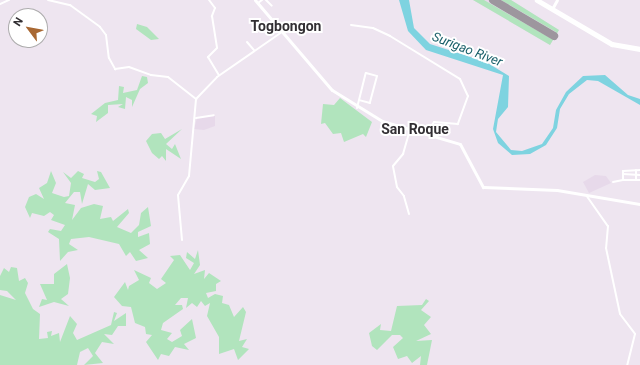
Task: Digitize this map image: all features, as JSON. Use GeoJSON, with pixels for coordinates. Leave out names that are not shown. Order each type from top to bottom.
{"type":"FeatureCollection","features":[{"type":"Feature","properties":{"kind":"highway"},"geometry":{"type":"LineString","coordinates":[[536,0],[552,11],[612,44],[640,49]]}},
{"type":"Feature","properties":{"kind":"street"},"geometry":{"type":"LineString","coordinates":[[0,4],[8,0]]}},
{"type":"Feature","properties":{"kind":"street"},"geometry":{"type":"LineString","coordinates":[[48,0],[70,5],[100,27],[115,69],[129,67],[170,77],[196,99]]}},
{"type":"Feature","properties":{"kind":"street"},"geometry":{"type":"LineString","coordinates":[[209,0],[215,8],[212,16],[217,48],[208,57],[219,75]]}},
{"type":"Feature","properties":{"kind":"street"},"geometry":{"type":"LineString","coordinates":[[255,0],[326,84],[357,108],[410,130],[460,144],[484,188],[549,189],[640,204]]}},
{"type":"Feature","properties":{"kind":"street"},"geometry":{"type":"LineString","coordinates":[[258,3],[262,0]]}},
{"type":"Feature","properties":{"kind":"street"},"geometry":{"type":"LineString","coordinates":[[266,0],[272,6]]}},
{"type":"Feature","properties":{"kind":"street"},"geometry":{"type":"LineString","coordinates":[[552,11],[557,0]]}},
{"type":"Feature","properties":{"kind":"street"},"geometry":{"type":"LineString","coordinates":[[351,25],[373,28],[390,36],[460,79],[468,96],[458,124],[434,122],[426,135]]}},
{"type":"Feature","properties":{"kind":"street"},"geometry":{"type":"LineString","coordinates":[[182,240],[178,195],[189,176],[190,147],[196,118],[196,99],[219,75],[282,32]]}},
{"type":"Feature","properties":{"kind":"street"},"geometry":{"type":"LineString","coordinates":[[247,42],[254,50]]}},
{"type":"Feature","properties":{"kind":"street"},"geometry":{"type":"LineString","coordinates":[[357,108],[366,73],[377,76],[370,103],[360,100]]}},
{"type":"Feature","properties":{"kind":"street"},"geometry":{"type":"LineString","coordinates":[[196,118],[214,115]]}},
{"type":"Feature","properties":{"kind":"street"},"geometry":{"type":"LineString","coordinates":[[409,214],[404,196],[397,187],[393,166],[403,154],[410,130]]}},
{"type":"Feature","properties":{"kind":"street"},"geometry":{"type":"LineString","coordinates":[[623,180],[623,170],[640,170]]}},
{"type":"Feature","properties":{"kind":"street"},"geometry":{"type":"LineString","coordinates":[[636,170],[636,180]]}},
{"type":"Feature","properties":{"kind":"street"},"geometry":{"type":"LineString","coordinates":[[623,174],[640,175]]}},
{"type":"Feature","properties":{"kind":"street"},"geometry":{"type":"LineString","coordinates":[[613,182],[623,180],[640,180]]}},
{"type":"Feature","properties":{"kind":"street"},"geometry":{"type":"LineString","coordinates":[[586,195],[608,226],[606,248],[620,314],[635,334],[626,365]]}},
{"type":"Feature","properties":{"kind":"shaded area"},"geometry":{"type":"Polygon","coordinates":[[[473,0],[511,0],[559,30],[550,45],[473,0]]]}},
{"type":"Feature","properties":{"kind":"shaded area"},"geometry":{"type":"Polygon","coordinates":[[[215,115],[215,126],[204,130],[194,129],[197,118],[215,115]]]}},
{"type":"Feature","properties":{"kind":"shaded area"},"geometry":{"type":"Polygon","coordinates":[[[595,175],[606,176],[611,183],[589,193],[583,182],[595,175]]]}},
{"type":"Feature","properties":{"kind":"green space"},"geometry":{"type":"Polygon","coordinates":[[[473,0],[484,0],[552,39],[556,32],[501,0],[511,0],[559,30],[550,45],[473,0]]]}},
{"type":"Feature","properties":{"kind":"green space"},"geometry":{"type":"Polygon","coordinates":[[[137,24],[147,27],[159,39],[151,40],[136,29],[137,24]]]}},
{"type":"Feature","properties":{"kind":"green space"},"geometry":{"type":"Polygon","coordinates":[[[142,76],[147,77],[148,83],[140,89],[132,107],[132,100],[126,97],[125,109],[118,107],[123,104],[108,105],[108,113],[96,122],[97,116],[91,114],[105,103],[118,100],[119,86],[124,87],[123,93],[137,90],[142,76]]]}},
{"type":"Feature","properties":{"kind":"green space"},"geometry":{"type":"Polygon","coordinates":[[[340,98],[372,122],[366,137],[363,134],[344,142],[341,133],[333,134],[325,123],[321,124],[323,104],[334,105],[340,98]]]}},
{"type":"Feature","properties":{"kind":"green space"},"geometry":{"type":"Polygon","coordinates":[[[182,129],[166,144],[172,149],[175,144],[181,159],[166,149],[166,161],[162,156],[159,159],[152,153],[146,141],[152,134],[161,133],[165,139],[182,129]]]}},
{"type":"Feature","properties":{"kind":"green space"},"geometry":{"type":"Polygon","coordinates":[[[51,171],[56,183],[52,193],[64,197],[69,196],[71,183],[63,172],[71,178],[78,171],[84,174],[82,178],[95,182],[99,179],[97,171],[101,172],[110,188],[95,190],[88,184],[82,204],[80,192],[74,192],[65,203],[75,205],[72,220],[81,208],[94,204],[103,206],[100,219],[111,217],[113,221],[128,209],[129,213],[117,227],[131,233],[139,225],[141,213],[148,207],[151,226],[138,232],[138,237],[149,233],[150,244],[139,250],[148,258],[136,261],[130,252],[126,256],[119,244],[89,237],[71,239],[69,244],[78,250],[68,252],[60,261],[59,239],[48,232],[50,229],[61,231],[65,225],[51,220],[54,215],[50,212],[44,216],[32,213],[30,218],[25,207],[29,197],[36,194],[44,199],[39,188],[47,183],[51,171]]]}},
{"type":"Feature","properties":{"kind":"green space"},"geometry":{"type":"Polygon","coordinates":[[[198,250],[200,265],[194,274],[205,270],[204,279],[209,273],[221,281],[216,284],[216,291],[206,293],[208,298],[215,294],[223,296],[222,303],[229,305],[234,317],[243,307],[246,312],[239,341],[247,339],[242,347],[249,349],[238,360],[234,349],[219,354],[219,337],[207,316],[210,303],[205,306],[201,301],[197,307],[192,303],[186,308],[188,298],[181,298],[175,305],[182,305],[183,309],[163,323],[161,330],[172,333],[167,339],[172,342],[182,336],[180,330],[192,319],[196,338],[184,344],[189,350],[175,347],[169,356],[161,354],[158,360],[146,342],[152,335],[146,334],[145,327],[135,323],[131,307],[122,306],[114,297],[125,282],[128,290],[129,286],[139,280],[134,270],[151,278],[149,283],[157,289],[166,283],[161,279],[174,260],[170,256],[180,255],[190,270],[194,263],[186,258],[187,252],[195,259],[198,250]]]}},
{"type":"Feature","properties":{"kind":"green space"},"geometry":{"type":"Polygon","coordinates":[[[67,264],[70,278],[68,294],[61,299],[69,306],[54,302],[39,307],[42,299],[47,300],[40,284],[54,284],[54,274],[67,264]]]}},
{"type":"Feature","properties":{"kind":"green space"},"geometry":{"type":"Polygon","coordinates":[[[11,267],[17,268],[19,281],[25,278],[28,283],[25,293],[33,309],[40,314],[39,339],[48,338],[47,332],[52,331],[51,336],[59,333],[60,342],[70,316],[77,324],[73,333],[77,340],[111,325],[114,312],[117,313],[114,321],[126,313],[126,326],[118,326],[112,335],[104,334],[114,344],[102,342],[95,353],[103,363],[84,365],[93,356],[88,348],[80,352],[77,365],[0,365],[0,295],[16,300],[7,291],[0,290],[0,276],[4,268],[9,272],[11,267]]]}},
{"type":"Feature","properties":{"kind":"green space"},"geometry":{"type":"Polygon","coordinates":[[[426,299],[429,301],[421,310],[431,317],[424,325],[431,334],[416,341],[432,340],[427,365],[420,365],[421,356],[412,363],[407,356],[398,359],[393,347],[403,338],[400,335],[392,335],[377,350],[372,346],[369,333],[381,324],[380,330],[391,331],[397,306],[422,305],[426,299]]]}},
{"type":"Feature","properties":{"kind":"water"},"geometry":{"type":"Polygon","coordinates":[[[399,0],[409,0],[414,28],[430,44],[486,62],[509,76],[508,107],[498,119],[496,132],[511,150],[522,151],[542,144],[553,128],[556,110],[566,92],[583,76],[605,75],[628,95],[640,99],[640,105],[598,81],[587,80],[569,94],[560,109],[557,128],[546,145],[530,154],[512,155],[498,143],[493,129],[503,75],[426,50],[408,31],[399,0]]]}},
{"type":"Feature","properties":{"kind":"runway"},"geometry":{"type":"LineString","coordinates":[[493,0],[554,36]]}},
{"type":"Feature","properties":{"kind":"district","name":"Togbongon"},"geometry":{"type":"Point","coordinates":[286,26]}},
{"type":"Feature","properties":{"kind":"district","name":"San Roque"},"geometry":{"type":"Point","coordinates":[415,129]}},
{"type":"Feature","properties":{"kind":"water label","name":"Surigao River"},"geometry":{"type":"Point","coordinates":[467,50]}}]}
